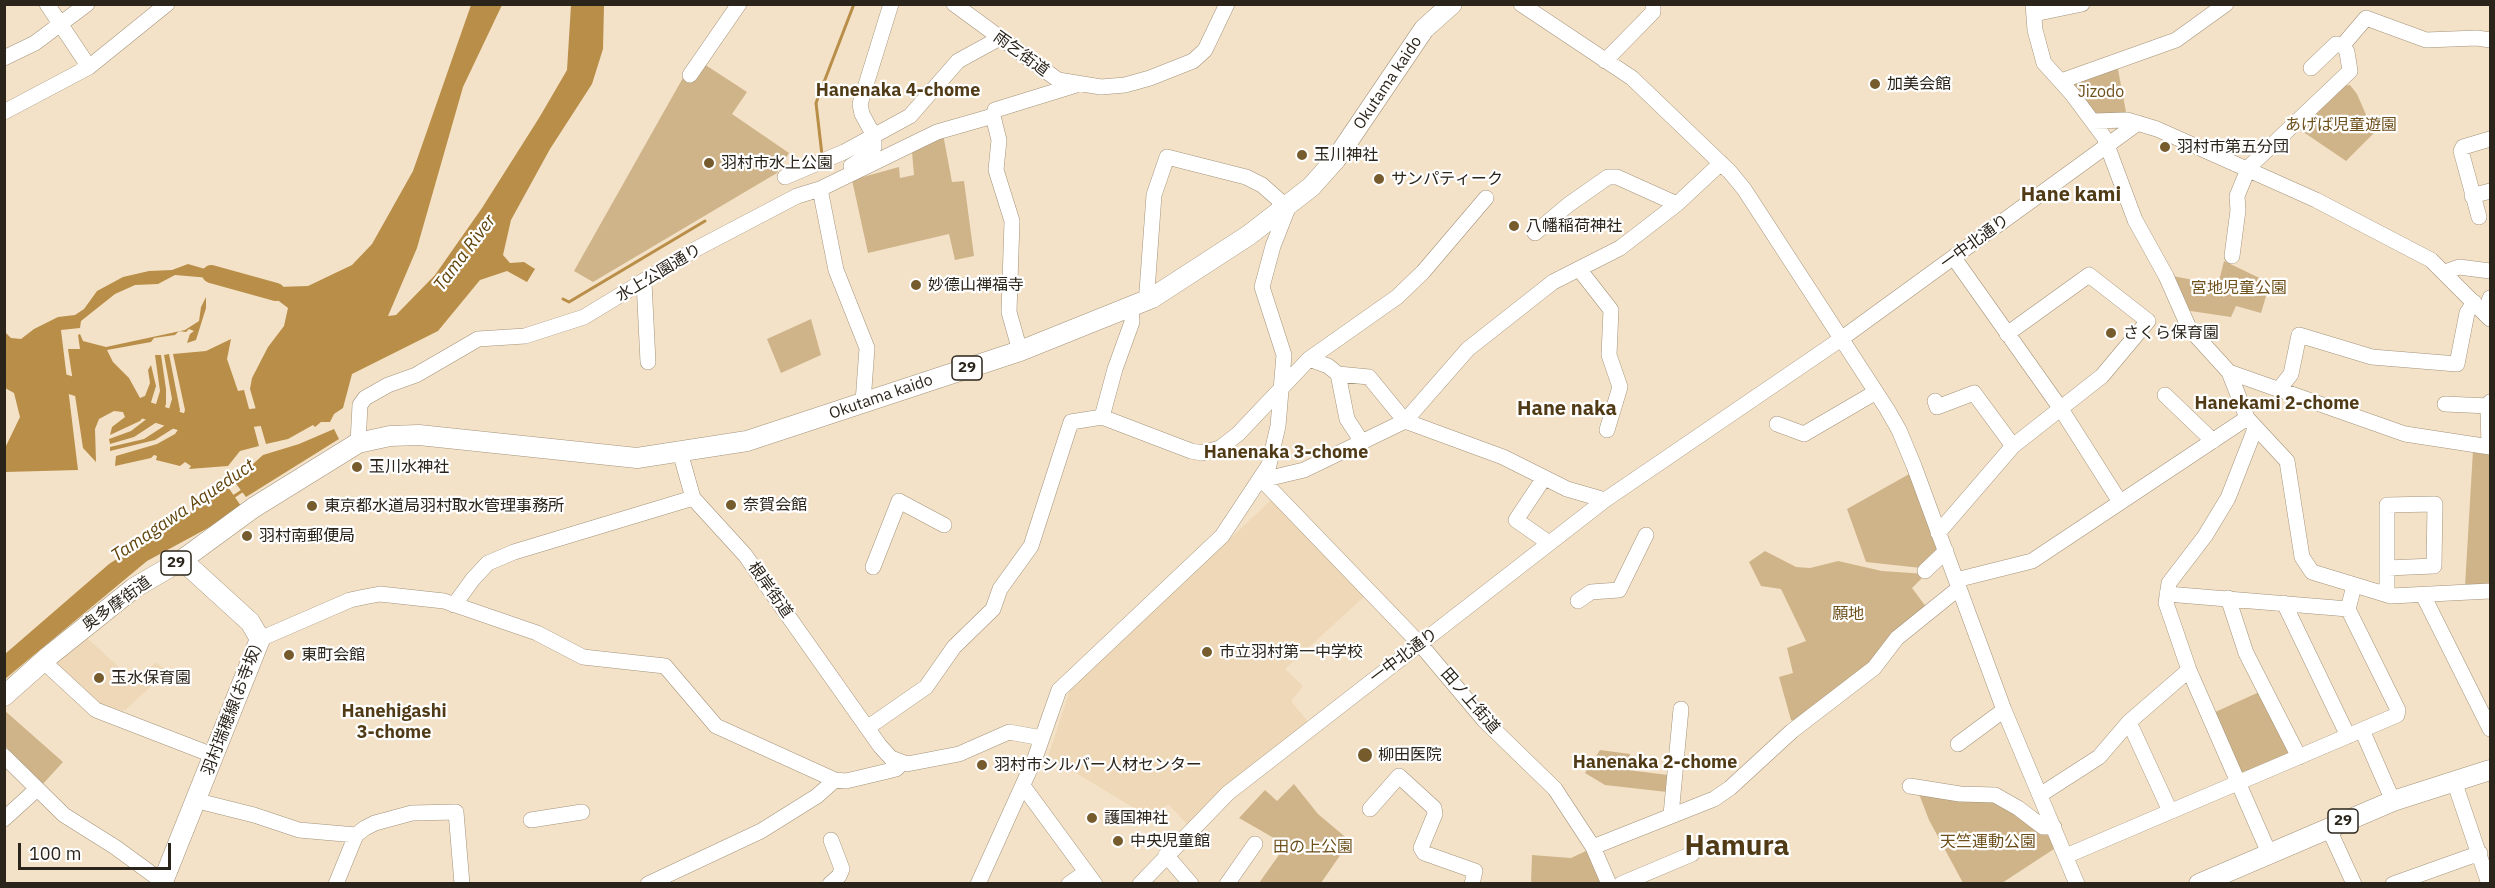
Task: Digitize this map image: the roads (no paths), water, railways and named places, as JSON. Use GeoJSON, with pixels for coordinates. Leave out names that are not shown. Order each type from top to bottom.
{"type":"FeatureCollection","features":[{"type":"Feature","properties":{"kind":"main road","name":"Okutama kaido"},"geometry":{"type":"LineString","coordinates":[[358,443],[390,436],[419,435],[622,458],[680,452],[757,438],[1020,351],[1131,308],[1152,298],[1288,208],[1336,159],[1424,29],[1446,7]]}},
{"type":"Feature","properties":{"kind":"main road","name":"奥多摩街道"},"geometry":{"type":"LineString","coordinates":[[4,696],[43,661],[134,588],[182,560],[253,508],[358,443]]}},
{"type":"Feature","properties":{"kind":"main road","name":"羽村瑞穂線(お寺坂)"},"geometry":{"type":"LineString","coordinates":[[162,883],[198,801],[260,639],[250,621],[182,560]]}},
{"type":"Feature","properties":{"kind":"main road","name":"29"},"geometry":{"type":"LineString","coordinates":[[2199,884],[2393,801],[2490,770]]}},
{"type":"Feature","properties":{"kind":"street"},"geometry":{"type":"LineString","coordinates":[[47,4],[89,67]]}},
{"type":"Feature","properties":{"kind":"street"},"geometry":{"type":"LineString","coordinates":[[4,58],[35,43],[87,4]]}},
{"type":"Feature","properties":{"kind":"street"},"geometry":{"type":"LineString","coordinates":[[4,112],[89,67],[167,4]]}},
{"type":"Feature","properties":{"kind":"street"},"geometry":{"type":"LineString","coordinates":[[690,75],[739,4]]}},
{"type":"Feature","properties":{"kind":"street"},"geometry":{"type":"LineString","coordinates":[[863,402],[867,348],[836,270],[820,189],[870,153],[874,147],[874,136],[862,114],[861,104],[891,4]]}},
{"type":"Feature","properties":{"kind":"street","name":"雨乞街道"},"geometry":{"type":"LineString","coordinates":[[954,4],[1058,80],[1076,85]]}},
{"type":"Feature","properties":{"kind":"street"},"geometry":{"type":"LineString","coordinates":[[1076,85],[1101,87],[1125,85],[1193,61],[1205,50],[1227,4]]}},
{"type":"Feature","properties":{"kind":"street"},"geometry":{"type":"LineString","coordinates":[[1521,4],[1647,90],[1744,189],[1876,392],[1899,430],[2004,710],[2078,884]]}},
{"type":"Feature","properties":{"kind":"street"},"geometry":{"type":"LineString","coordinates":[[1605,61],[1653,12],[1653,4]]}},
{"type":"Feature","properties":{"kind":"street"},"geometry":{"type":"LineString","coordinates":[[2082,4],[2034,9],[2036,35],[2044,63],[2061,81],[2104,137],[2135,220],[2166,276],[2188,328],[2229,372],[2251,423],[2282,453],[2287,461],[2302,557],[2312,572],[2386,595],[2490,591]]}},
{"type":"Feature","properties":{"kind":"street"},"geometry":{"type":"LineString","coordinates":[[2061,81],[2176,40],[2226,4]]}},
{"type":"Feature","properties":{"kind":"street"},"geometry":{"type":"LineString","coordinates":[[2343,45],[2366,18],[2426,40],[2477,38],[2490,40]]}},
{"type":"Feature","properties":{"kind":"street"},"geometry":{"type":"LineString","coordinates":[[785,177],[874,136],[910,116],[958,61],[1000,38]]}},
{"type":"Feature","properties":{"kind":"street"},"geometry":{"type":"LineString","coordinates":[[2312,68],[2336,44],[2343,45]]}},
{"type":"Feature","properties":{"kind":"street"},"geometry":{"type":"LineString","coordinates":[[2232,256],[2238,210],[2237,196],[2249,167],[2301,114],[2350,71],[2347,52],[2343,45]]}},
{"type":"Feature","properties":{"kind":"street","name":"雨乞街道"},"geometry":{"type":"LineString","coordinates":[[993,116],[995,110],[1076,85]]}},
{"type":"Feature","properties":{"kind":"street"},"geometry":{"type":"LineString","coordinates":[[993,116],[999,140],[996,170],[1012,221],[1009,312],[1020,351]]}},
{"type":"Feature","properties":{"kind":"street","name":"水上公園通り"},"geometry":{"type":"LineString","coordinates":[[358,443],[360,405],[377,391],[416,375],[478,339],[525,336],[584,317],[714,240],[797,196],[820,189],[937,132],[993,116]]}},
{"type":"Feature","properties":{"kind":"street"},"geometry":{"type":"LineString","coordinates":[[2093,121],[2127,120],[2138,123],[2249,167],[2421,254],[2445,272],[2483,312]]}},
{"type":"Feature","properties":{"kind":"street","name":"一中北通り"},"geometry":{"type":"LineString","coordinates":[[1140,884],[1228,794],[1605,500],[1841,339],[2138,123]]}},
{"type":"Feature","properties":{"kind":"street"},"geometry":{"type":"LineString","coordinates":[[2479,217],[2461,151],[2463,147],[2490,139]]}},
{"type":"Feature","properties":{"kind":"street"},"geometry":{"type":"LineString","coordinates":[[978,884],[1023,786],[1035,736],[1065,684],[1222,536],[1262,480],[1275,450],[1283,384],[1282,342],[1267,307],[1262,287],[1273,246],[1288,208],[1262,185],[1246,177],[1167,157],[1154,195],[1147,291],[1152,298]]}},
{"type":"Feature","properties":{"kind":"street"},"geometry":{"type":"LineString","coordinates":[[1262,480],[1304,470],[1405,421],[1468,349],[1553,282],[1620,248],[1677,204],[1721,164]]}},
{"type":"Feature","properties":{"kind":"street"},"geometry":{"type":"LineString","coordinates":[[1535,233],[1568,205],[1608,177],[1617,177],[1677,204]]}},
{"type":"Feature","properties":{"kind":"street"},"geometry":{"type":"LineString","coordinates":[[2472,196],[2490,191]]}},
{"type":"Feature","properties":{"kind":"street"},"geometry":{"type":"LineString","coordinates":[[867,728],[926,687],[959,641],[993,609],[1000,590],[1031,546],[1071,422],[1102,417],[1170,445],[1202,453],[1220,448],[1238,434],[1309,359],[1396,297],[1423,272],[1486,198]]}},
{"type":"Feature","properties":{"kind":"street"},"geometry":{"type":"LineString","coordinates":[[1954,258],[2061,408],[2121,502]]}},
{"type":"Feature","properties":{"kind":"street"},"geometry":{"type":"LineString","coordinates":[[2445,272],[2459,267],[2490,271]]}},
{"type":"Feature","properties":{"kind":"street"},"geometry":{"type":"LineString","coordinates":[[1579,269],[1611,310],[1609,355],[1620,387],[1607,430]]}},
{"type":"Feature","properties":{"kind":"street"},"geometry":{"type":"LineString","coordinates":[[1938,533],[2013,446],[2102,376],[2148,321],[2089,275],[2007,334]]}},
{"type":"Feature","properties":{"kind":"street"},"geometry":{"type":"LineString","coordinates":[[644,282],[648,362]]}},
{"type":"Feature","properties":{"kind":"street"},"geometry":{"type":"LineString","coordinates":[[2483,312],[2490,298]]}},
{"type":"Feature","properties":{"kind":"street"},"geometry":{"type":"LineString","coordinates":[[1102,417],[1115,369],[1132,322],[1131,308]]}},
{"type":"Feature","properties":{"kind":"street"},"geometry":{"type":"LineString","coordinates":[[2280,388],[2291,374],[2299,335],[2372,357],[2457,364],[2468,313],[2483,312]]}},
{"type":"Feature","properties":{"kind":"street"},"geometry":{"type":"LineString","coordinates":[[1309,359],[1328,366],[1338,374],[1369,377],[1405,421],[1503,458],[1567,489],[1605,500]]}},
{"type":"Feature","properties":{"kind":"street"},"geometry":{"type":"LineString","coordinates":[[2229,372],[2280,388],[2405,434],[2490,447],[2490,404],[2445,405]]}},
{"type":"Feature","properties":{"kind":"street"},"geometry":{"type":"LineString","coordinates":[[1338,374],[1347,419],[1362,442]]}},
{"type":"Feature","properties":{"kind":"street"},"geometry":{"type":"LineString","coordinates":[[1777,424],[1804,434],[1876,392]]}},
{"type":"Feature","properties":{"kind":"street"},"geometry":{"type":"LineString","coordinates":[[1935,401],[1937,407],[1974,393],[2013,446]]}},
{"type":"Feature","properties":{"kind":"street"},"geometry":{"type":"LineString","coordinates":[[2165,395],[2213,441]]}},
{"type":"Feature","properties":{"kind":"street"},"geometry":{"type":"LineString","coordinates":[[1593,847],[1714,800],[1792,731],[1874,668],[1898,638],[1958,584],[2032,561],[2071,538],[2213,441],[2251,423]]}},
{"type":"Feature","properties":{"kind":"street"},"geometry":{"type":"LineString","coordinates":[[2251,423],[2228,498],[2205,536],[2169,583],[2166,603],[2189,670],[2269,854]]}},
{"type":"Feature","properties":{"kind":"street","name":"根岸街道"},"geometry":{"type":"LineString","coordinates":[[680,452],[693,498],[745,555],[886,754],[902,764]]}},
{"type":"Feature","properties":{"kind":"street"},"geometry":{"type":"LineString","coordinates":[[1544,478],[1516,520],[1549,543]]}},
{"type":"Feature","properties":{"kind":"street","name":"田ノ上街道"},"geometry":{"type":"LineString","coordinates":[[1262,480],[1420,644],[1484,720],[1555,789],[1593,847],[1609,884]]}},
{"type":"Feature","properties":{"kind":"street"},"geometry":{"type":"LineString","coordinates":[[454,605],[472,579],[488,564],[514,552],[693,498]]}},
{"type":"Feature","properties":{"kind":"street"},"geometry":{"type":"LineString","coordinates":[[873,567],[899,501],[944,525]]}},
{"type":"Feature","properties":{"kind":"street"},"geometry":{"type":"LineString","coordinates":[[2386,595],[2387,505],[2435,504],[2434,566],[2387,568]]}},
{"type":"Feature","properties":{"kind":"street"},"geometry":{"type":"LineString","coordinates":[[1578,601],[1591,592],[1619,590],[1646,535]]}},
{"type":"Feature","properties":{"kind":"street"},"geometry":{"type":"LineString","coordinates":[[1925,571],[1946,551]]}},
{"type":"Feature","properties":{"kind":"street"},"geometry":{"type":"LineString","coordinates":[[2066,856],[2397,715],[2398,710],[2348,609],[2354,586]]}},
{"type":"Feature","properties":{"kind":"street"},"geometry":{"type":"LineString","coordinates":[[260,639],[350,600],[380,594],[422,598],[454,605],[537,633],[583,657],[665,666],[716,726],[835,780],[846,782],[896,769],[902,764],[959,754],[1009,732],[1035,736]]}},
{"type":"Feature","properties":{"kind":"street"},"geometry":{"type":"LineString","coordinates":[[2167,594],[2348,609]]}},
{"type":"Feature","properties":{"kind":"street"},"geometry":{"type":"LineString","coordinates":[[2428,595],[2468,676],[2490,729]]}},
{"type":"Feature","properties":{"kind":"street"},"geometry":{"type":"LineString","coordinates":[[2228,598],[2246,653],[2299,757]]}},
{"type":"Feature","properties":{"kind":"street"},"geometry":{"type":"LineString","coordinates":[[2284,603],[2393,801]]}},
{"type":"Feature","properties":{"kind":"street"},"geometry":{"type":"LineString","coordinates":[[43,661],[96,710],[215,756]]}},
{"type":"Feature","properties":{"kind":"street"},"geometry":{"type":"LineString","coordinates":[[2040,795],[2099,757],[2129,722],[2189,670]]}},
{"type":"Feature","properties":{"kind":"street"},"geometry":{"type":"LineString","coordinates":[[2468,676],[2490,711]]}},
{"type":"Feature","properties":{"kind":"street"},"geometry":{"type":"LineString","coordinates":[[1671,815],[1681,709]]}},
{"type":"Feature","properties":{"kind":"street"},"geometry":{"type":"LineString","coordinates":[[1958,744],[2004,710]]}},
{"type":"Feature","properties":{"kind":"street"},"geometry":{"type":"LineString","coordinates":[[2129,722],[2170,811]]}},
{"type":"Feature","properties":{"kind":"street"},"geometry":{"type":"LineString","coordinates":[[4,756],[72,821],[115,847],[162,883]]}},
{"type":"Feature","properties":{"kind":"street"},"geometry":{"type":"LineString","coordinates":[[1370,809],[1399,776],[1434,808],[1435,814],[1421,848],[1424,853],[1475,871],[1472,884]]}},
{"type":"Feature","properties":{"kind":"street"},"geometry":{"type":"LineString","coordinates":[[648,884],[770,826],[835,780]]}},
{"type":"Feature","properties":{"kind":"street"},"geometry":{"type":"LineString","coordinates":[[2454,781],[2489,884]]}},
{"type":"Feature","properties":{"kind":"street"},"geometry":{"type":"LineString","coordinates":[[1023,786],[1090,878],[1069,884]]}},
{"type":"Feature","properties":{"kind":"street"},"geometry":{"type":"LineString","coordinates":[[1910,786],[1960,794],[1995,795],[2018,808],[2043,827],[2054,828]]}},
{"type":"Feature","properties":{"kind":"street"},"geometry":{"type":"LineString","coordinates":[[4,819],[38,789]]}},
{"type":"Feature","properties":{"kind":"street"},"geometry":{"type":"LineString","coordinates":[[198,801],[261,817],[299,830],[356,835]]}},
{"type":"Feature","properties":{"kind":"street"},"geometry":{"type":"LineString","coordinates":[[336,884],[356,835],[375,823],[412,813],[456,812],[462,884]]}},
{"type":"Feature","properties":{"kind":"street"},"geometry":{"type":"LineString","coordinates":[[531,820],[582,812]]}},
{"type":"Feature","properties":{"kind":"street"},"geometry":{"type":"LineString","coordinates":[[2328,827],[2354,884]]}},
{"type":"Feature","properties":{"kind":"street"},"geometry":{"type":"LineString","coordinates":[[830,884],[839,876],[842,869],[831,840]]}},
{"type":"Feature","properties":{"kind":"street"},"geometry":{"type":"LineString","coordinates":[[1227,884],[1255,844]]}},
{"type":"Feature","properties":{"kind":"street"},"geometry":{"type":"LineString","coordinates":[[2393,884],[2480,853]]}},
{"type":"Feature","properties":{"kind":"street"},"geometry":{"type":"LineString","coordinates":[[1621,884],[1692,854]]}},
{"type":"Feature","properties":{"kind":"street"},"geometry":{"type":"LineString","coordinates":[[1166,855],[1191,884]]}},
{"type":"Feature","properties":{"kind":"water"},"geometry":{"type":"Polygon","coordinates":[[[471,5],[502,5],[463,87],[417,248],[388,316],[396,315],[435,275],[482,208],[539,118],[567,70],[571,5],[604,5],[603,49],[592,84],[550,149],[511,220],[503,255],[510,263],[524,262],[535,269],[527,282],[507,271],[480,280],[438,331],[352,374],[343,408],[334,414],[330,422],[321,422],[288,439],[266,444],[250,389],[252,378],[268,347],[284,326],[288,308],[275,298],[277,287],[308,286],[352,265],[372,244],[413,171],[471,5]]]}},
{"type":"Feature","properties":{"kind":"water"},"geometry":{"type":"Polygon","coordinates":[[[188,264],[212,271],[210,278],[175,275],[158,284],[135,285],[115,294],[81,321],[80,328],[61,330],[78,470],[5,472],[5,448],[20,417],[14,393],[5,388],[5,332],[11,338],[21,339],[34,329],[58,317],[75,315],[84,309],[97,291],[123,277],[149,271],[172,270],[188,264]]]}},
{"type":"Feature","properties":{"kind":"water"},"geometry":{"type":"Polygon","coordinates":[[[206,297],[206,308],[196,340],[187,343],[190,334],[194,331],[189,329],[186,332],[180,331],[199,321],[201,307],[206,297]]]}},
{"type":"Feature","properties":{"kind":"water"},"geometry":{"type":"Polygon","coordinates":[[[179,331],[175,335],[154,338],[151,342],[107,350],[113,362],[129,378],[140,398],[145,396],[150,383],[148,370],[151,365],[156,386],[148,412],[140,421],[110,435],[112,427],[125,417],[123,412],[114,411],[99,419],[95,429],[96,462],[83,448],[68,349],[80,349],[78,335],[80,334],[83,341],[106,347],[179,331]]]}},
{"type":"Feature","properties":{"kind":"water"},"geometry":{"type":"Polygon","coordinates":[[[231,339],[227,359],[238,391],[244,390],[259,446],[240,451],[228,466],[189,469],[191,466],[185,462],[180,466],[156,460],[157,456],[154,455],[151,458],[115,466],[116,456],[157,444],[175,434],[180,427],[185,410],[173,354],[206,351],[231,339]]]}},
{"type":"Feature","properties":{"kind":"water"},"geometry":{"type":"Polygon","coordinates":[[[169,354],[180,410],[174,428],[155,440],[110,451],[110,447],[144,439],[164,426],[172,399],[164,355],[169,354]]]}},
{"type":"Feature","properties":{"kind":"water"},"geometry":{"type":"Polygon","coordinates":[[[155,355],[161,355],[166,389],[166,404],[160,420],[134,437],[110,444],[109,439],[131,431],[153,414],[160,391],[155,355]]]}},
{"type":"Feature","properties":{"kind":"water"},"geometry":{"type":"Polygon","coordinates":[[[334,429],[339,439],[246,497],[234,481],[263,455],[299,444],[334,429]]]}},
{"type":"Feature","properties":{"kind":"water"},"geometry":{"type":"Polygon","coordinates":[[[228,487],[241,506],[219,522],[147,561],[5,679],[5,654],[109,564],[228,487]]]}},
{"type":"Feature","properties":{"kind":"waterway"},"geometry":{"type":"LineString","coordinates":[[822,155],[816,103],[854,4]]}},
{"type":"Feature","properties":{"kind":"waterway"},"geometry":{"type":"LineString","coordinates":[[563,299],[569,302],[705,221]]}},
{"type":"Feature","properties":{"kind":"waterway"},"geometry":{"type":"LineString","coordinates":[[211,274],[276,292]]}},
{"type":"Feature","properties":{"kind":"waterway","name":"Tama River"},"geometry":{"type":"LineString","coordinates":[[4,364],[95,393]]}},
{"type":"Feature","properties":{"kind":"waterway","name":"Tama River"},"geometry":{"type":"LineString","coordinates":[[127,404],[191,425],[268,416],[277,406]]}},
{"type":"Feature","properties":{"kind":"waterway","name":"Tamagawa Aqueduct"},"geometry":{"type":"LineString","coordinates":[[233,497],[245,489]]}},
{"type":"Feature","properties":{"kind":"place","name":"加美会館"},"geometry":{"type":"Point","coordinates":[1875,84]}},
{"type":"Feature","properties":{"kind":"place","name":"羽村市第五分団"},"geometry":{"type":"Point","coordinates":[2165,147]}},
{"type":"Feature","properties":{"kind":"place","name":"玉川神社"},"geometry":{"type":"Point","coordinates":[1302,155]}},
{"type":"Feature","properties":{"kind":"place","name":"羽村市水上公園"},"geometry":{"type":"Point","coordinates":[709,163]}},
{"type":"Feature","properties":{"kind":"place","name":"サンパティーク"},"geometry":{"type":"Point","coordinates":[1379,179]}},
{"type":"Feature","properties":{"kind":"place","name":"八幡稲荷神社"},"geometry":{"type":"Point","coordinates":[1514,226]}},
{"type":"Feature","properties":{"kind":"place","name":"妙德山禅福寺"},"geometry":{"type":"Point","coordinates":[916,285]}},
{"type":"Feature","properties":{"kind":"place","name":"さくら保育園"},"geometry":{"type":"Point","coordinates":[2111,333]}},
{"type":"Feature","properties":{"kind":"place","name":"玉川水神社"},"geometry":{"type":"Point","coordinates":[357,467]}},
{"type":"Feature","properties":{"kind":"place","name":"奈賀会館"},"geometry":{"type":"Point","coordinates":[731,505]}},
{"type":"Feature","properties":{"kind":"place","name":"東京都水道局羽村取水管理事務所"},"geometry":{"type":"Point","coordinates":[312,506]}},
{"type":"Feature","properties":{"kind":"place","name":"羽村南郵便局"},"geometry":{"type":"Point","coordinates":[247,536]}},
{"type":"Feature","properties":{"kind":"place","name":"市立羽村第一中学校"},"geometry":{"type":"Point","coordinates":[1207,652]}},
{"type":"Feature","properties":{"kind":"place","name":"東町会館"},"geometry":{"type":"Point","coordinates":[289,655]}},
{"type":"Feature","properties":{"kind":"place","name":"玉水保育園"},"geometry":{"type":"Point","coordinates":[99,678]}},
{"type":"Feature","properties":{"kind":"place","name":"柳田医院"},"geometry":{"type":"Point","coordinates":[1365,755]}},
{"type":"Feature","properties":{"kind":"place","name":"羽村市シルバー人材センター"},"geometry":{"type":"Point","coordinates":[982,765]}},
{"type":"Feature","properties":{"kind":"place","name":"護国神社"},"geometry":{"type":"Point","coordinates":[1092,818]}},
{"type":"Feature","properties":{"kind":"place","name":"中央児童館"},"geometry":{"type":"Point","coordinates":[1118,841]}},
{"type":"Feature","properties":{"kind":"district","name":"Hanenaka 4-chome"},"geometry":{"type":"Point","coordinates":[898,91]}},
{"type":"Feature","properties":{"kind":"district","name":"Hane kami"},"geometry":{"type":"Point","coordinates":[2071,195]}},
{"type":"Feature","properties":{"kind":"district","name":"Hanekami 2-chome"},"geometry":{"type":"Point","coordinates":[2277,404]}},
{"type":"Feature","properties":{"kind":"district","name":"Hane naka"},"geometry":{"type":"Point","coordinates":[1567,409]}},
{"type":"Feature","properties":{"kind":"district","name":"Hanenaka 3-chome"},"geometry":{"type":"Point","coordinates":[1286,453]}},
{"type":"Feature","properties":{"kind":"district","name":"Hanehigashi 3-chome"},"geometry":{"type":"Point","coordinates":[394,722]}},
{"type":"Feature","properties":{"kind":"district","name":"Hanenaka 2-chome"},"geometry":{"type":"Point","coordinates":[1655,763]}},
{"type":"Feature","properties":{"kind":"district","name":"Hamura"},"geometry":{"type":"Point","coordinates":[1737,847]}},
{"type":"Feature","properties":{"kind":"park label","name":"Jizodo"},"geometry":{"type":"Point","coordinates":[2101,92]}},
{"type":"Feature","properties":{"kind":"park label","name":"あげば児童遊園"},"geometry":{"type":"Point","coordinates":[2341,125]}},
{"type":"Feature","properties":{"kind":"park label","name":"宮地児童公園"},"geometry":{"type":"Point","coordinates":[2239,288]}},
{"type":"Feature","properties":{"kind":"park label","name":"願地"},"geometry":{"type":"Point","coordinates":[1848,614]}},
{"type":"Feature","properties":{"kind":"park label","name":"天竺運動公園"},"geometry":{"type":"Point","coordinates":[1988,842]}},
{"type":"Feature","properties":{"kind":"park label","name":"田の上公園"},"geometry":{"type":"Point","coordinates":[1313,847]}}]}
